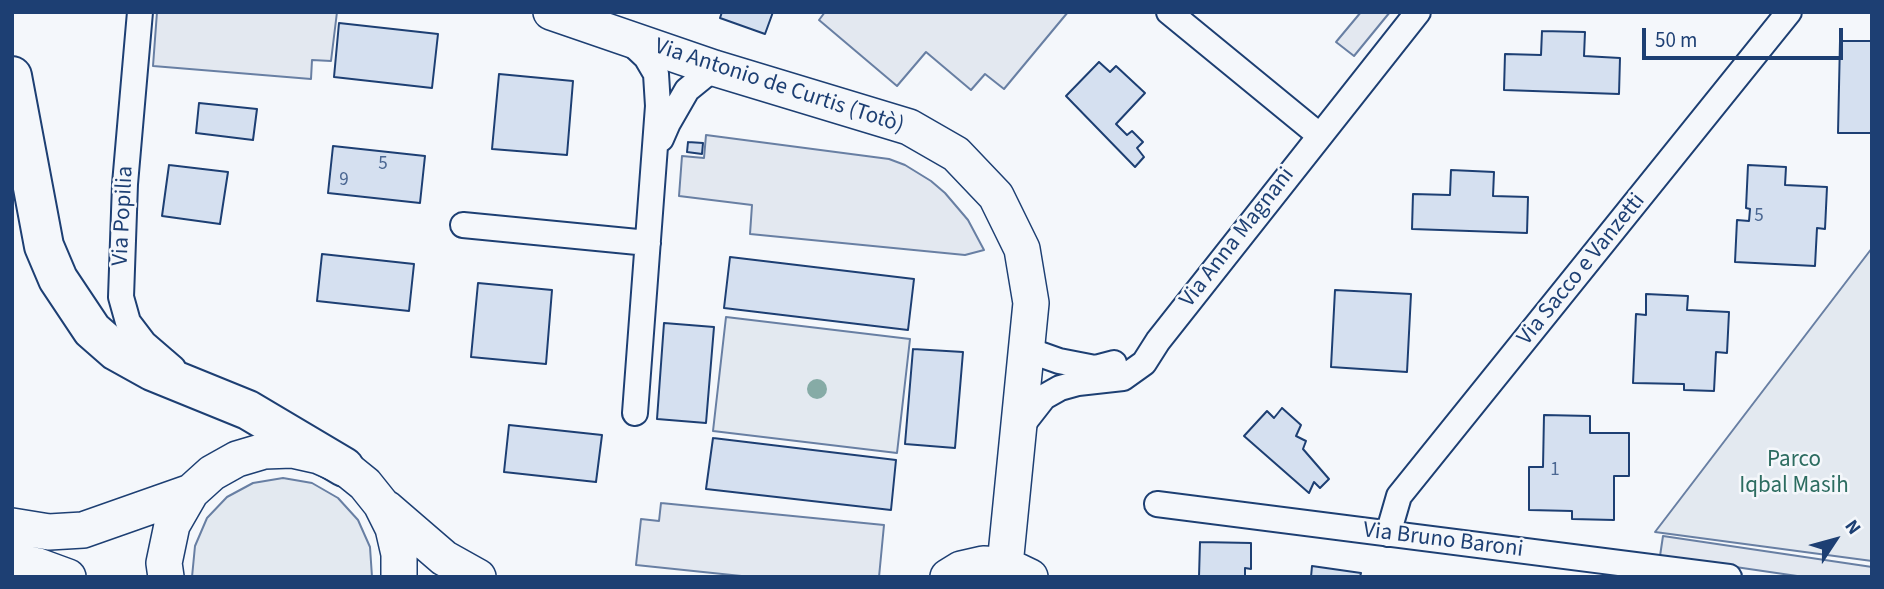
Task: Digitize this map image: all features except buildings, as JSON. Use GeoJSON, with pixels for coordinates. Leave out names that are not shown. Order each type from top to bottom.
{"type":"FeatureCollection","features":[{"type":"Feature","properties":{"kind":"main road"},"geometry":{"type":"LineString","coordinates":[[12,76],[44,246],[58,279],[92,330],[116,351],[152,371],[248,410],[344,467]]}},
{"type":"Feature","properties":{"kind":"street","name":"Via Popilia"},"geometry":{"type":"LineString","coordinates":[[140,12],[125,184],[121,298],[128,322],[144,343],[198,389]]}},
{"type":"Feature","properties":{"kind":"street","name":"Via Antonio de Curtis (Totò)"},"geometry":{"type":"LineString","coordinates":[[551,12],[702,64],[909,127],[956,154],[996,196],[1022,249],[1031,303],[1019,429],[1018,571]]}},
{"type":"Feature","properties":{"kind":"street"},"geometry":{"type":"LineString","coordinates":[[1169,12],[1319,135]]}},
{"type":"Feature","properties":{"kind":"street","name":"Via Anna Magnani"},"geometry":{"type":"LineString","coordinates":[[1019,429],[1044,397],[1060,388],[1078,383],[1123,378],[1144,363],[1158,341],[1418,12]]}},
{"type":"Feature","properties":{"kind":"street","name":"Via Sacco e Vanzetti"},"geometry":{"type":"LineString","coordinates":[[1388,534],[1399,496],[1789,12]]}},
{"type":"Feature","properties":{"kind":"street"},"geometry":{"type":"LineString","coordinates":[[625,37],[646,57],[656,74],[658,106],[635,413]]}},
{"type":"Feature","properties":{"kind":"street"},"geometry":{"type":"LineString","coordinates":[[658,106],[673,80],[702,64]]}},
{"type":"Feature","properties":{"kind":"street"},"geometry":{"type":"LineString","coordinates":[[655,156],[668,122],[702,64]]}},
{"type":"Feature","properties":{"kind":"street"},"geometry":{"type":"LineString","coordinates":[[463,225],[648,243]]}},
{"type":"Feature","properties":{"kind":"street","name":"Via Anna Magnani"},"geometry":{"type":"LineString","coordinates":[[1028,350],[1059,361],[1095,368],[1129,359],[1158,341]]}},
{"type":"Feature","properties":{"kind":"street"},"geometry":{"type":"LineString","coordinates":[[166,577],[164,563],[172,525],[191,492],[212,472],[237,458],[264,451],[292,450],[319,456],[344,467],[365,484],[381,505],[393,528],[399,554],[399,577]]}},
{"type":"Feature","properties":{"kind":"street"},"geometry":{"type":"LineString","coordinates":[[12,526],[49,532],[83,530],[191,492]]}},
{"type":"Feature","properties":{"kind":"street","name":"Via Bruno Baroni"},"geometry":{"type":"LineString","coordinates":[[1157,504],[1729,577]]}},
{"type":"Feature","properties":{"kind":"street"},"geometry":{"type":"LineString","coordinates":[[381,505],[444,558],[478,577]]}},
{"type":"Feature","properties":{"kind":"street"},"geometry":{"type":"LineString","coordinates":[[12,561],[38,566],[68,577]]}},
{"type":"Feature","properties":{"kind":"street"},"geometry":{"type":"LineString","coordinates":[[948,577],[961,569],[983,564],[1018,571]]}},
{"type":"Feature","properties":{"kind":"green space","name":"Parco Iqbal Masih"},"geometry":{"type":"Polygon","coordinates":[[[1872,248],[1872,561],[1655,532],[1872,248]]]}},
{"type":"Feature","properties":{"kind":"green space"},"geometry":{"type":"Polygon","coordinates":[[[726,317],[910,339],[897,453],[713,431],[726,317]]]}},
{"type":"Feature","properties":{"kind":"green space"},"geometry":{"type":"Polygon","coordinates":[[[283,478],[312,483],[338,498],[358,520],[370,547],[372,577],[192,577],[195,546],[207,518],[227,497],[253,483],[283,478]]]}},
{"type":"Feature","properties":{"kind":"shaded area"},"geometry":{"type":"Polygon","coordinates":[[[157,12],[337,12],[331,61],[312,60],[311,79],[153,66],[157,12]]]}},
{"type":"Feature","properties":{"kind":"shaded area"},"geometry":{"type":"Polygon","coordinates":[[[825,12],[1068,12],[1004,89],[985,74],[971,90],[926,52],[897,86],[819,20],[825,12]]]}},
{"type":"Feature","properties":{"kind":"shaded area"},"geometry":{"type":"Polygon","coordinates":[[[1361,12],[1390,12],[1354,56],[1336,42],[1361,12]]]}},
{"type":"Feature","properties":{"kind":"shaded area"},"geometry":{"type":"Polygon","coordinates":[[[706,135],[889,159],[905,165],[945,193],[968,220],[984,250],[965,255],[750,234],[752,205],[679,196],[682,156],[704,158],[706,135]]]}},
{"type":"Feature","properties":{"kind":"shaded area"},"geometry":{"type":"Polygon","coordinates":[[[661,503],[884,525],[879,577],[751,577],[636,565],[641,519],[659,521],[661,503]]]}},
{"type":"Feature","properties":{"kind":"shaded area"},"geometry":{"type":"Polygon","coordinates":[[[1663,536],[1872,567],[1872,577],[1804,577],[1660,556],[1663,536]]]}}]}
